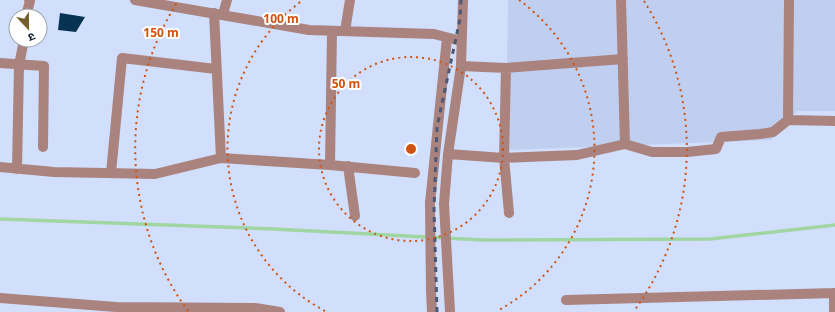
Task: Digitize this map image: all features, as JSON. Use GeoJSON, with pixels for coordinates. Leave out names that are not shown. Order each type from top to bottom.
{"type":"FeatureCollection","features":[{"type":"Feature","properties":{"kind":"street"},"geometry":{"type":"LineString","coordinates":[[135,0],[309,30],[434,34],[461,41]]}},
{"type":"Feature","properties":{"kind":"street"},"geometry":{"type":"LineString","coordinates":[[221,158],[216,69],[218,14],[227,0]]}},
{"type":"Feature","properties":{"kind":"street"},"geometry":{"type":"LineString","coordinates":[[345,31],[350,0]]}},
{"type":"Feature","properties":{"kind":"street"},"geometry":{"type":"LineString","coordinates":[[450,312],[444,204],[448,154],[461,66],[463,0]]}},
{"type":"Feature","properties":{"kind":"street"},"geometry":{"type":"LineString","coordinates":[[621,0],[625,144]]}},
{"type":"Feature","properties":{"kind":"street"},"geometry":{"type":"LineString","coordinates":[[788,120],[789,0]]}},
{"type":"Feature","properties":{"kind":"street"},"geometry":{"type":"LineString","coordinates":[[330,165],[332,31]]}},
{"type":"Feature","properties":{"kind":"street"},"geometry":{"type":"LineString","coordinates":[[432,312],[430,212],[447,38]]}},
{"type":"Feature","properties":{"kind":"street"},"geometry":{"type":"LineString","coordinates":[[17,169],[19,64],[22,48]]}},
{"type":"Feature","properties":{"kind":"street"},"geometry":{"type":"LineString","coordinates":[[111,173],[122,58],[216,69]]}},
{"type":"Feature","properties":{"kind":"street"},"geometry":{"type":"LineString","coordinates":[[461,66],[506,68],[623,59]]}},
{"type":"Feature","properties":{"kind":"street"},"geometry":{"type":"LineString","coordinates":[[0,63],[44,66],[43,147]]}},
{"type":"Feature","properties":{"kind":"street"},"geometry":{"type":"LineString","coordinates":[[506,68],[504,158],[509,213]]}},
{"type":"Feature","properties":{"kind":"street"},"geometry":{"type":"LineString","coordinates":[[448,154],[504,158],[577,156],[625,144],[652,152],[687,152],[716,148],[721,137],[773,132],[788,120],[835,121]]}},
{"type":"Feature","properties":{"kind":"street"},"geometry":{"type":"LineString","coordinates":[[0,167],[54,172],[155,174],[221,158],[348,166],[415,173]]}},
{"type":"Feature","properties":{"kind":"street"},"geometry":{"type":"LineString","coordinates":[[348,166],[355,216]]}},
{"type":"Feature","properties":{"kind":"street"},"geometry":{"type":"LineString","coordinates":[[566,300],[835,293],[834,312]]}},
{"type":"Feature","properties":{"kind":"street"},"geometry":{"type":"LineString","coordinates":[[0,298],[108,309],[255,308],[280,312]]}},
{"type":"Feature","properties":{"kind":"shaded area"},"geometry":{"type":"Polygon","coordinates":[[[508,0],[835,0],[835,111],[797,111],[771,140],[506,150],[508,0]]]}},
{"type":"Feature","properties":{"kind":"building"},"geometry":{"type":"Polygon","coordinates":[[[60,13],[85,17],[76,32],[58,30],[60,13]]]}},
{"type":"Feature","properties":{"kind":"waterway"},"geometry":{"type":"LineString","coordinates":[[0,219],[274,229],[483,240],[710,239],[835,225]]}},
{"type":"Feature","properties":{"kind":"railway"},"geometry":{"type":"LineString","coordinates":[[437,312],[434,210],[437,127],[460,19],[461,0]]}}]}
